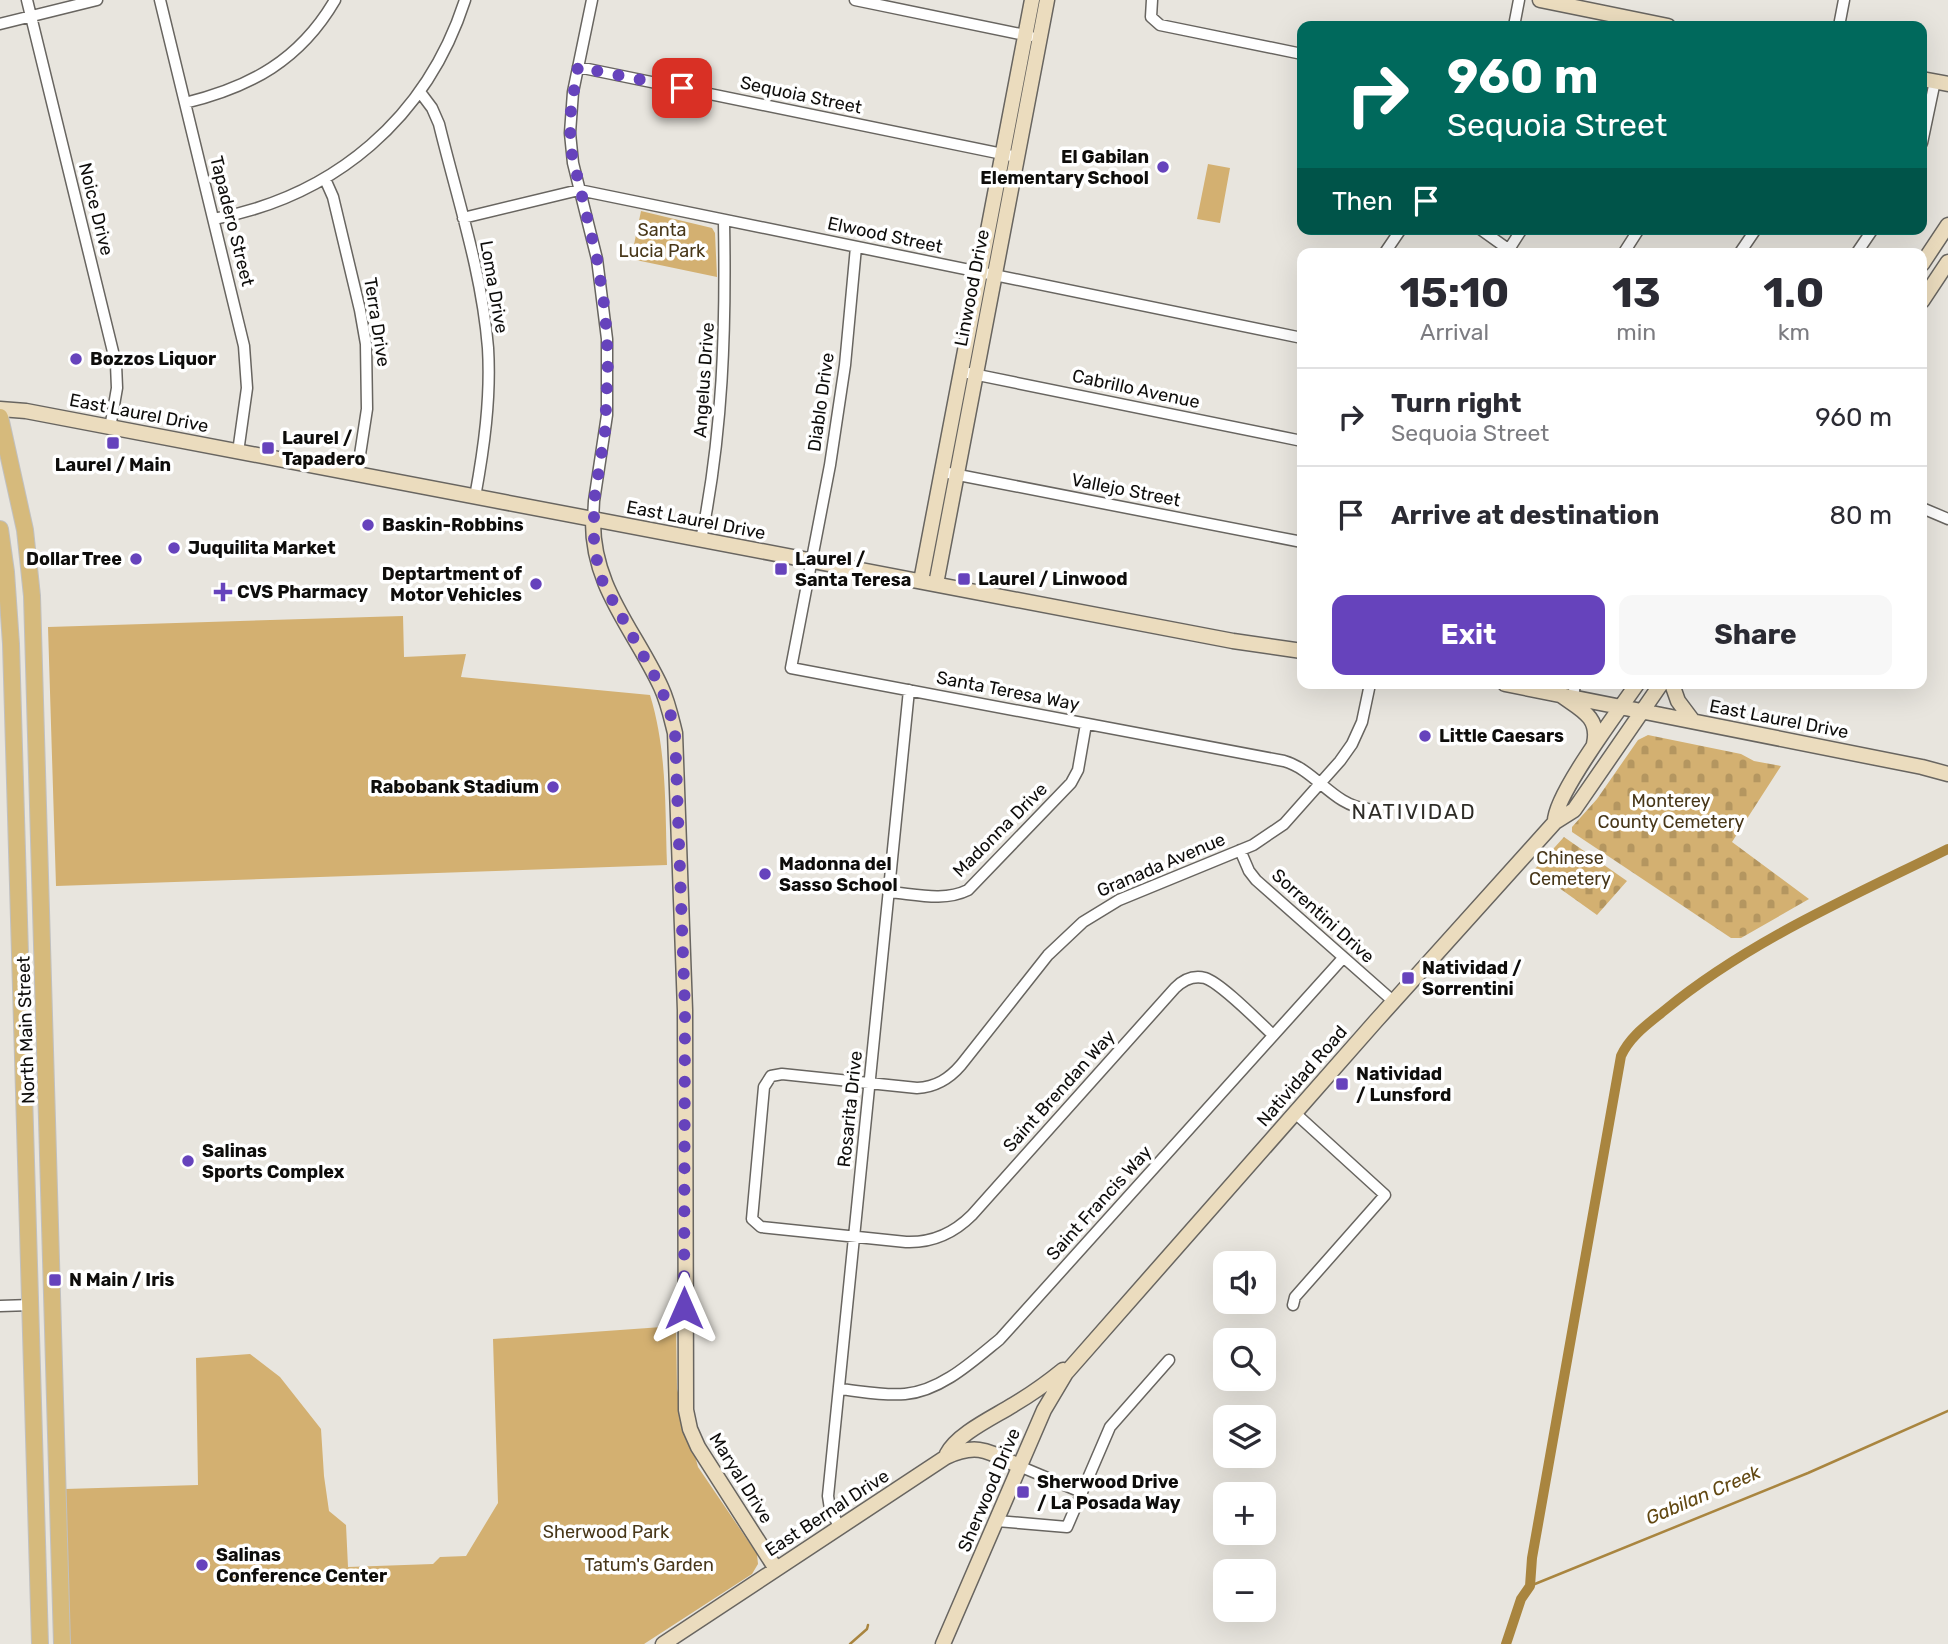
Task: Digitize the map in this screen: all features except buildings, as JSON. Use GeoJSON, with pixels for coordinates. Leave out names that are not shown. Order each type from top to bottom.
{"type":"FeatureCollection","features":[{"type":"Feature","properties":{"kind":"main road","name":"Linwood Drive"},"geometry":{"type":"LineString","coordinates":[[921,581],[949,473],[988,274],[1032,36],[1032,0]]}},
{"type":"Feature","properties":{"kind":"main road","name":"Linwood Drive"},"geometry":{"type":"LineString","coordinates":[[1032,36],[1047,0]]}},
{"type":"Feature","properties":{"kind":"main road"},"geometry":{"type":"LineString","coordinates":[[1540,0],[1618,21]]}},
{"type":"Feature","properties":{"kind":"main road"},"geometry":{"type":"LineString","coordinates":[[1927,256],[1948,225]]}},
{"type":"Feature","properties":{"kind":"main road"},"geometry":{"type":"LineString","coordinates":[[1927,294],[1948,262]]}},
{"type":"Feature","properties":{"kind":"main road","name":"East Laurel Drive"},"geometry":{"type":"LineString","coordinates":[[0,409],[26,411],[1233,641],[1297,650]]}},
{"type":"Feature","properties":{"kind":"main road","name":"North Main Street"},"geometry":{"type":"LineString","coordinates":[[0,418],[24,520],[32,596],[62,1644]]}},
{"type":"Feature","properties":{"kind":"main road","name":"Linwood Drive"},"geometry":{"type":"LineString","coordinates":[[936,584],[949,473]]}},
{"type":"Feature","properties":{"kind":"main road","name":"Maryal Drive"},"geometry":{"type":"LineString","coordinates":[[593,520],[594,549],[603,583],[659,684],[675,733],[685,1010],[686,1415],[698,1447],[776,1569]]}},
{"type":"Feature","properties":{"kind":"main road","name":"North Main Street"},"geometry":{"type":"LineString","coordinates":[[0,529],[12,645],[40,1644]]}},
{"type":"Feature","properties":{"kind":"main road","name":"East Laurel Drive"},"geometry":{"type":"LineString","coordinates":[[1550,689],[1568,691],[1642,711],[1948,774]]}},
{"type":"Feature","properties":{"kind":"main road","name":"Natividad Road"},"geometry":{"type":"LineString","coordinates":[[1555,822],[1557,807],[1634,689]]}},
{"type":"Feature","properties":{"kind":"main road","name":"Natividad Road"},"geometry":{"type":"LineString","coordinates":[[1080,1356],[1555,822],[1574,810],[1657,689]]}},
{"type":"Feature","properties":{"kind":"main road"},"geometry":{"type":"LineString","coordinates":[[1674,689],[1678,701],[1693,721]]}},
{"type":"Feature","properties":{"kind":"main road"},"geometry":{"type":"LineString","coordinates":[[1568,691],[1593,721],[1596,729],[1593,748]]}},
{"type":"Feature","properties":{"kind":"main road","name":"East Laurel Drive"},"geometry":{"type":"LineString","coordinates":[[1922,767],[1948,768]]}},
{"type":"Feature","properties":{"kind":"main road"},"geometry":{"type":"LineString","coordinates":[[946,1457],[954,1444],[1034,1392],[1080,1356]]}},
{"type":"Feature","properties":{"kind":"main road","name":"Sherwood Drive"},"geometry":{"type":"LineString","coordinates":[[943,1644],[1019,1466],[1054,1392],[1080,1356]]}},
{"type":"Feature","properties":{"kind":"main road","name":"East Bernal Drive"},"geometry":{"type":"LineString","coordinates":[[663,1644],[946,1457],[969,1448],[980,1449],[1019,1466]]}},
{"type":"Feature","properties":{"kind":"street","name":"Noice Drive"},"geometry":{"type":"LineString","coordinates":[[27,0],[116,364],[117,388],[110,428]]}},
{"type":"Feature","properties":{"kind":"street"},"geometry":{"type":"LineString","coordinates":[[0,24],[97,0]]}},
{"type":"Feature","properties":{"kind":"street","name":"Tapadero Street"},"geometry":{"type":"LineString","coordinates":[[160,0],[245,359],[246,396],[238,452]]}},
{"type":"Feature","properties":{"kind":"street"},"geometry":{"type":"LineString","coordinates":[[185,103],[234,89],[268,71],[311,34],[335,0]]}},
{"type":"Feature","properties":{"kind":"street"},"geometry":{"type":"LineString","coordinates":[[214,219],[277,202],[325,179],[375,142],[420,92],[450,39],[465,0]]}},
{"type":"Feature","properties":{"kind":"street","name":"Maryal Drive"},"geometry":{"type":"LineString","coordinates":[[592,0],[571,108],[570,133],[579,190],[597,259],[608,352],[606,423],[593,520]]}},
{"type":"Feature","properties":{"kind":"street"},"geometry":{"type":"LineString","coordinates":[[855,0],[1032,36]]}},
{"type":"Feature","properties":{"kind":"street"},"geometry":{"type":"LineString","coordinates":[[1152,0],[1151,17],[1160,25],[1297,53]]}},
{"type":"Feature","properties":{"kind":"street"},"geometry":{"type":"LineString","coordinates":[[1515,21],[1520,0]]}},
{"type":"Feature","properties":{"kind":"street"},"geometry":{"type":"LineString","coordinates":[[1840,21],[1844,0]]}},
{"type":"Feature","properties":{"kind":"street","name":"Sequoia Street"},"geometry":{"type":"LineString","coordinates":[[578,67],[1010,155]]}},
{"type":"Feature","properties":{"kind":"street"},"geometry":{"type":"LineString","coordinates":[[1927,119],[1935,81]]}},
{"type":"Feature","properties":{"kind":"street","name":"Loma Drive"},"geometry":{"type":"LineString","coordinates":[[420,92],[438,119],[483,307],[488,356],[486,424],[475,497]]}},
{"type":"Feature","properties":{"kind":"street","name":"Terra Drive"},"geometry":{"type":"LineString","coordinates":[[325,179],[333,197],[366,344],[367,409],[356,474]]}},
{"type":"Feature","properties":{"kind":"street","name":"Elwood Street"},"geometry":{"type":"LineString","coordinates":[[463,218],[579,190],[1297,337]]}},
{"type":"Feature","properties":{"kind":"street","name":"Angelus Drive"},"geometry":{"type":"LineString","coordinates":[[701,540],[713,477],[723,386],[726,303],[724,221]]}},
{"type":"Feature","properties":{"kind":"street"},"geometry":{"type":"LineString","coordinates":[[1488,235],[1505,248]]}},
{"type":"Feature","properties":{"kind":"street","name":"Diablo Drive"},"geometry":{"type":"LineString","coordinates":[[812,561],[845,365],[856,247]]}},
{"type":"Feature","properties":{"kind":"street","name":"Cabrillo Avenue"},"geometry":{"type":"LineString","coordinates":[[969,373],[1297,440]]}},
{"type":"Feature","properties":{"kind":"street","name":"Vallejo Street"},"geometry":{"type":"LineString","coordinates":[[949,473],[1297,541]]}},
{"type":"Feature","properties":{"kind":"street"},"geometry":{"type":"LineString","coordinates":[[1927,510],[1948,519]]}},
{"type":"Feature","properties":{"kind":"street","name":"Santa Teresa Way"},"geometry":{"type":"LineString","coordinates":[[812,561],[791,668],[1283,761],[1301,769],[1351,807],[1368,809]]}},
{"type":"Feature","properties":{"kind":"street","name":"Granada Avenue"},"geometry":{"type":"LineString","coordinates":[[854,1236],[761,1227],[752,1219],[764,1087],[769,1079],[778,1074],[917,1088],[944,1080],[961,1065],[1048,955],[1083,922],[1119,900],[1240,850],[1279,829],[1340,761],[1356,738],[1369,689]]}},
{"type":"Feature","properties":{"kind":"street","name":"Rosarita Drive"},"geometry":{"type":"LineString","coordinates":[[841,1528],[827,1500],[909,690]]}},
{"type":"Feature","properties":{"kind":"street","name":"Madonna Drive"},"geometry":{"type":"LineString","coordinates":[[889,892],[942,897],[958,895],[968,890],[1072,783],[1079,766],[1086,724]]}},
{"type":"Feature","properties":{"kind":"street","name":"Sorrentini Drive"},"geometry":{"type":"LineString","coordinates":[[1240,850],[1256,880],[1394,1001]]}},
{"type":"Feature","properties":{"kind":"street","name":"Saint Francis Way"},"geometry":{"type":"LineString","coordinates":[[839,1389],[894,1395],[921,1391],[939,1384],[992,1346],[1018,1321],[1343,958]]}},
{"type":"Feature","properties":{"kind":"street","name":"Saint Brendan Way"},"geometry":{"type":"LineString","coordinates":[[854,1236],[921,1242],[944,1236],[964,1223],[1186,979],[1200,977],[1214,983],[1273,1035]]}},
{"type":"Feature","properties":{"kind":"street"},"geometry":{"type":"LineString","coordinates":[[1293,1305],[1295,1297],[1385,1195],[1295,1113]]}},
{"type":"Feature","properties":{"kind":"street"},"geometry":{"type":"LineString","coordinates":[[0,1306],[32,1305]]}},
{"type":"Feature","properties":{"kind":"street"},"geometry":{"type":"LineString","coordinates":[[997,1521],[1067,1527],[1110,1427],[1169,1360]]}},
{"type":"Feature","properties":{"kind":"street"},"geometry":{"type":"LineString","coordinates":[[1019,1466],[1081,1492]]}},
{"type":"Feature","properties":{"kind":"green space"},"geometry":{"type":"Polygon","coordinates":[[[1208,164],[1230,168],[1220,223],[1197,219],[1208,164]]]}},
{"type":"Feature","properties":{"kind":"green space","name":"Santa Lucia Park"},"geometry":{"type":"Polygon","coordinates":[[[641,211],[712,228],[715,233],[717,277],[631,259],[641,211]]]}},
{"type":"Feature","properties":{"kind":"green space"},"geometry":{"type":"Polygon","coordinates":[[[403,616],[404,657],[466,654],[461,677],[650,695],[660,737],[667,865],[56,886],[48,627],[403,616]]]}},
{"type":"Feature","properties":{"kind":"green space","name":"Monterey County Cemetery"},"geometry":{"type":"Polygon","coordinates":[[[1648,735],[1741,754],[1754,761],[1781,766],[1732,842],[1809,899],[1741,938],[1731,938],[1572,832],[1572,827],[1597,799],[1638,740],[1648,735]]]}},
{"type":"Feature","properties":{"kind":"green space","name":"Chinese Cemetery"},"geometry":{"type":"Polygon","coordinates":[[[1564,837],[1627,881],[1597,915],[1534,870],[1564,837]]]}},
{"type":"Feature","properties":{"kind":"green space","name":"Sherwood Park"},"geometry":{"type":"Polygon","coordinates":[[[676,1326],[677,1389],[698,1467],[757,1554],[758,1564],[752,1574],[644,1644],[69,1644],[65,1489],[198,1485],[196,1358],[250,1354],[280,1377],[321,1429],[329,1511],[346,1525],[348,1567],[433,1564],[440,1557],[466,1556],[498,1503],[493,1339],[676,1326]]]}},
{"type":"Feature","properties":{"kind":"waterway"},"geometry":{"type":"LineString","coordinates":[[1506,1644],[1521,1599],[1530,1586],[1532,1558],[1621,1056],[1634,1036],[1652,1020],[1731,962],[1838,903],[1948,849]]}},
{"type":"Feature","properties":{"kind":"waterway","name":"Gabilan Creek"},"geometry":{"type":"LineString","coordinates":[[1530,1586],[1808,1473],[1948,1411]]}},
{"type":"Feature","properties":{"kind":"waterway"},"geometry":{"type":"LineString","coordinates":[[850,1644],[868,1625]]}},
{"type":"Feature","properties":{"kind":"place","name":"El Gabilan Elementary School"},"geometry":{"type":"Point","coordinates":[1163,167]}},
{"type":"Feature","properties":{"kind":"place","name":"Bozzos Liquor"},"geometry":{"type":"Point","coordinates":[76,359]}},
{"type":"Feature","properties":{"kind":"place","name":"Laurel / Main"},"geometry":{"type":"Point","coordinates":[113,443]}},
{"type":"Feature","properties":{"kind":"place","name":"Laurel / Tapadero"},"geometry":{"type":"Point","coordinates":[268,448]}},
{"type":"Feature","properties":{"kind":"place","name":"Baskin-Robbins"},"geometry":{"type":"Point","coordinates":[368,525]}},
{"type":"Feature","properties":{"kind":"place","name":"Juquilita Market"},"geometry":{"type":"Point","coordinates":[174,548]}},
{"type":"Feature","properties":{"kind":"place","name":"Dollar Tree"},"geometry":{"type":"Point","coordinates":[136,559]}},
{"type":"Feature","properties":{"kind":"place","name":"Laurel / Santa Teresa"},"geometry":{"type":"Point","coordinates":[781,569]}},
{"type":"Feature","properties":{"kind":"place","name":"Laurel / Linwood"},"geometry":{"type":"Point","coordinates":[964,579]}},
{"type":"Feature","properties":{"kind":"place","name":"Deptartment of Motor Vehicles"},"geometry":{"type":"Point","coordinates":[536,584]}},
{"type":"Feature","properties":{"kind":"place","name":"CVS Pharmacy"},"geometry":{"type":"Point","coordinates":[223,592]}},
{"type":"Feature","properties":{"kind":"place","name":"Little Caesars"},"geometry":{"type":"Point","coordinates":[1425,736]}},
{"type":"Feature","properties":{"kind":"place","name":"Rabobank Stadium"},"geometry":{"type":"Point","coordinates":[553,787]}},
{"type":"Feature","properties":{"kind":"place","name":"Madonna del Sasso School"},"geometry":{"type":"Point","coordinates":[765,874]}},
{"type":"Feature","properties":{"kind":"place","name":"Natividad / Sorrentini"},"geometry":{"type":"Point","coordinates":[1408,978]}},
{"type":"Feature","properties":{"kind":"place","name":"Natividad / Lunsford"},"geometry":{"type":"Point","coordinates":[1342,1084]}},
{"type":"Feature","properties":{"kind":"place","name":"Salinas Sports Complex"},"geometry":{"type":"Point","coordinates":[188,1161]}},
{"type":"Feature","properties":{"kind":"place","name":"N Main / Iris"},"geometry":{"type":"Point","coordinates":[55,1280]}},
{"type":"Feature","properties":{"kind":"place","name":"Sherwood Drive / La Posada Way"},"geometry":{"type":"Point","coordinates":[1023,1492]}},
{"type":"Feature","properties":{"kind":"place","name":"Salinas Conference Center"},"geometry":{"type":"Point","coordinates":[202,1565]}},
{"type":"Feature","properties":{"kind":"district","name":"NATIVIDAD"},"geometry":{"type":"Point","coordinates":[1414,811]}},
{"type":"Feature","properties":{"kind":"route"},"geometry":{"type":"LineString","coordinates":[[682,88],[578,67],[570,133],[573,163],[597,259],[607,339],[608,398],[594,501],[594,549],[603,583],[659,684],[675,733],[685,1010],[684,1308]]}},
{"type":"Feature","properties":{"kind":"park label","name":"Tatum's Garden"},"geometry":{"type":"Point","coordinates":[649,1565]}}]}
